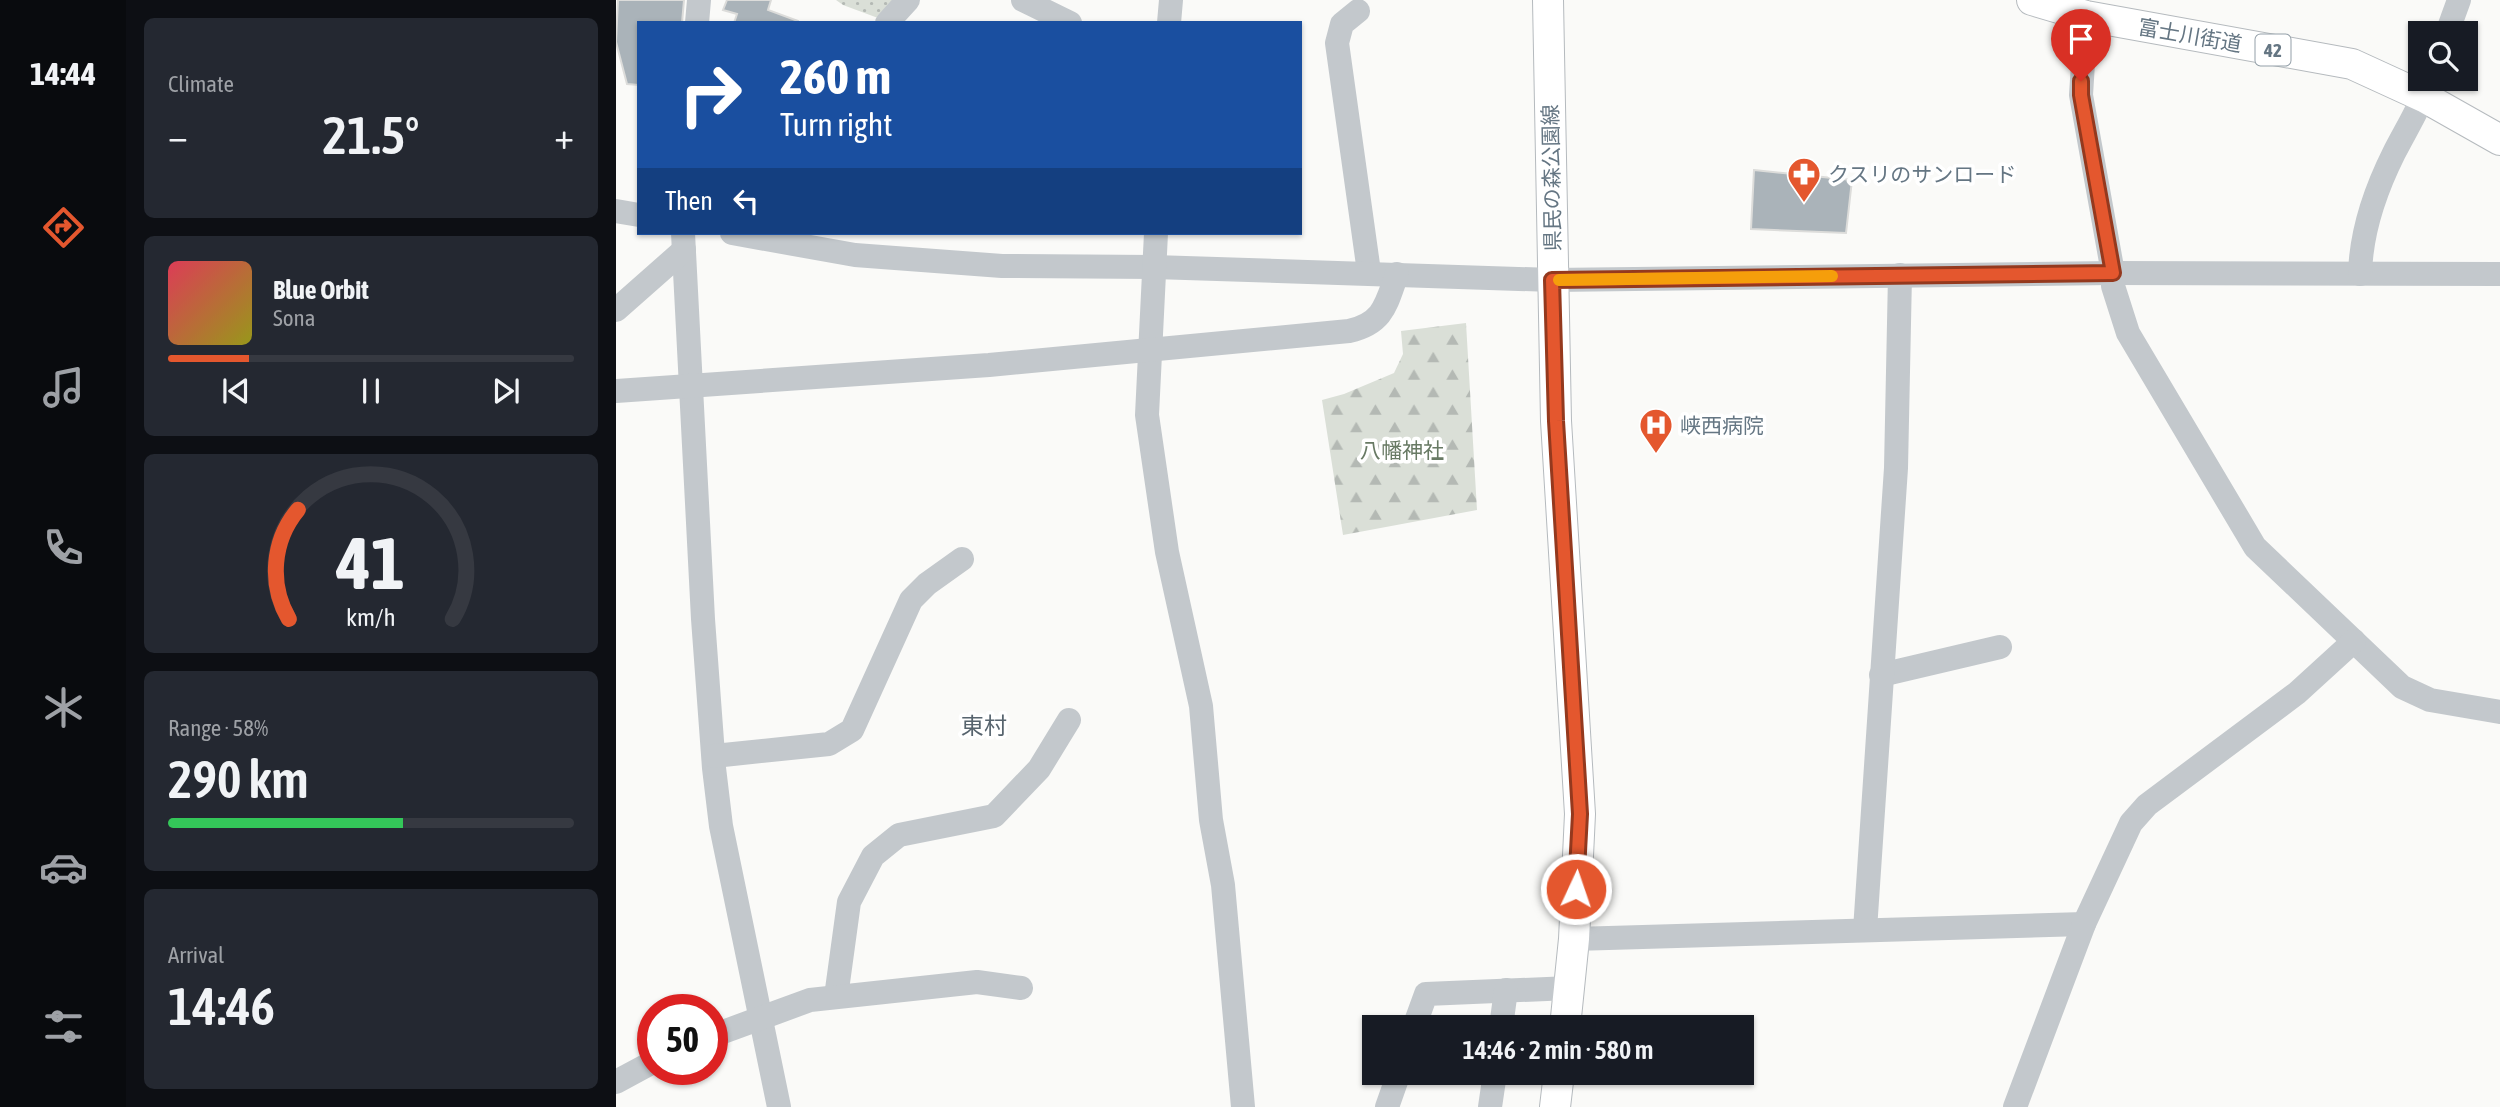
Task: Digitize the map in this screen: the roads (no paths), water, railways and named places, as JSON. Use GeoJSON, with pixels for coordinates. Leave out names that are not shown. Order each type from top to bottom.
{"type":"FeatureCollection","features":[{"type":"Feature","properties":{"kind":"main road","name":"県民の森公園線"},"geometry":{"type":"LineString","coordinates":[[1548,0],[1556,421],[1580,814],[1574,939],[1567,1015]]}},
{"type":"Feature","properties":{"kind":"main road","name":"富士川街道"},"geometry":{"type":"LineString","coordinates":[[2032,0],[2085,16],[2352,64],[2408,82]]}},
{"type":"Feature","properties":{"kind":"main road","name":"富士川街道"},"geometry":{"type":"LineString","coordinates":[[2431,91],[2500,140]]}},
{"type":"Feature","properties":{"kind":"main road"},"geometry":{"type":"LineString","coordinates":[[1555,1107],[1558,1085]]}},
{"type":"Feature","properties":{"kind":"street"},"geometry":{"type":"LineString","coordinates":[[697,21],[699,0]]}},
{"type":"Feature","properties":{"kind":"street"},"geometry":{"type":"LineString","coordinates":[[889,21],[908,0]]}},
{"type":"Feature","properties":{"kind":"street"},"geometry":{"type":"LineString","coordinates":[[1023,0],[1066,21]]}},
{"type":"Feature","properties":{"kind":"street"},"geometry":{"type":"LineString","coordinates":[[1169,21],[1171,0]]}},
{"type":"Feature","properties":{"kind":"street"},"geometry":{"type":"LineString","coordinates":[[2451,21],[2459,0]]}},
{"type":"Feature","properties":{"kind":"street"},"geometry":{"type":"LineString","coordinates":[[1358,11],[1342,24],[1337,43],[1369,272]]}},
{"type":"Feature","properties":{"kind":"street"},"geometry":{"type":"LineString","coordinates":[[2085,16],[2081,95],[2113,273],[2113,286],[2128,333],[2255,547],[2402,687],[2430,700],[2500,712]]}},
{"type":"Feature","properties":{"kind":"street"},"geometry":{"type":"LineString","coordinates":[[2360,274],[2368,221],[2382,181],[2426,91]]}},
{"type":"Feature","properties":{"kind":"street"},"geometry":{"type":"LineString","coordinates":[[616,211],[637,215]]}},
{"type":"Feature","properties":{"kind":"street"},"geometry":{"type":"LineString","coordinates":[[743,235],[855,255],[1002,266],[1369,272],[1552,280],[2113,273],[2500,274]]}},
{"type":"Feature","properties":{"kind":"street"},"geometry":{"type":"LineString","coordinates":[[1156,235],[1148,352],[1147,415],[1167,552],[1201,706],[1211,820],[1223,885],[1243,1107]]}},
{"type":"Feature","properties":{"kind":"street"},"geometry":{"type":"LineString","coordinates":[[616,310],[683,241]]}},
{"type":"Feature","properties":{"kind":"street"},"geometry":{"type":"LineString","coordinates":[[683,241],[713,756],[721,825],[779,1107]]}},
{"type":"Feature","properties":{"kind":"street"},"geometry":{"type":"LineString","coordinates":[[616,390],[1148,352],[1349,331],[1365,327],[1377,318],[1386,305],[1396,274]]}},
{"type":"Feature","properties":{"kind":"street"},"geometry":{"type":"LineString","coordinates":[[1865,930],[1896,468],[1900,275]]}},
{"type":"Feature","properties":{"kind":"street"},"geometry":{"type":"LineString","coordinates":[[713,756],[830,744],[852,730],[911,600],[927,584],[962,559]]}},
{"type":"Feature","properties":{"kind":"street"},"geometry":{"type":"LineString","coordinates":[[2015,1107],[2084,924],[2131,823],[2147,804],[2297,693],[2354,642]]}},
{"type":"Feature","properties":{"kind":"street"},"geometry":{"type":"LineString","coordinates":[[1881,675],[2000,647]]}},
{"type":"Feature","properties":{"kind":"street"},"geometry":{"type":"LineString","coordinates":[[836,997],[849,902],[873,856],[899,835],[994,817],[1039,769],[1069,720]]}},
{"type":"Feature","properties":{"kind":"street"},"geometry":{"type":"LineString","coordinates":[[1574,939],[2084,924]]}},
{"type":"Feature","properties":{"kind":"street"},"geometry":{"type":"LineString","coordinates":[[728,1030],[810,1000],[977,982],[1021,988]]}},
{"type":"Feature","properties":{"kind":"street"},"geometry":{"type":"LineString","coordinates":[[1418,1015],[1426,994],[1570,988]]}},
{"type":"Feature","properties":{"kind":"street"},"geometry":{"type":"LineString","coordinates":[[1503,1015],[1506,990]]}},
{"type":"Feature","properties":{"kind":"street"},"geometry":{"type":"LineString","coordinates":[[616,1082],[637,1071]]}},
{"type":"Feature","properties":{"kind":"street"},"geometry":{"type":"LineString","coordinates":[[1387,1107],[1395,1085]]}},
{"type":"Feature","properties":{"kind":"street"},"geometry":{"type":"LineString","coordinates":[[1490,1107],[1493,1085]]}},
{"type":"Feature","properties":{"kind":"place","name":"クスリのサンロード"},"geometry":{"type":"Point","coordinates":[1804,204]}},
{"type":"Feature","properties":{"kind":"place","name":"峡西病院"},"geometry":{"type":"Point","coordinates":[1656,455]}},
{"type":"Feature","properties":{"kind":"district","name":"東村"},"geometry":{"type":"Point","coordinates":[984,726]}},
{"type":"Feature","properties":{"kind":"park label","name":"八幡神社"},"geometry":{"type":"Point","coordinates":[1402,450]}}]}
